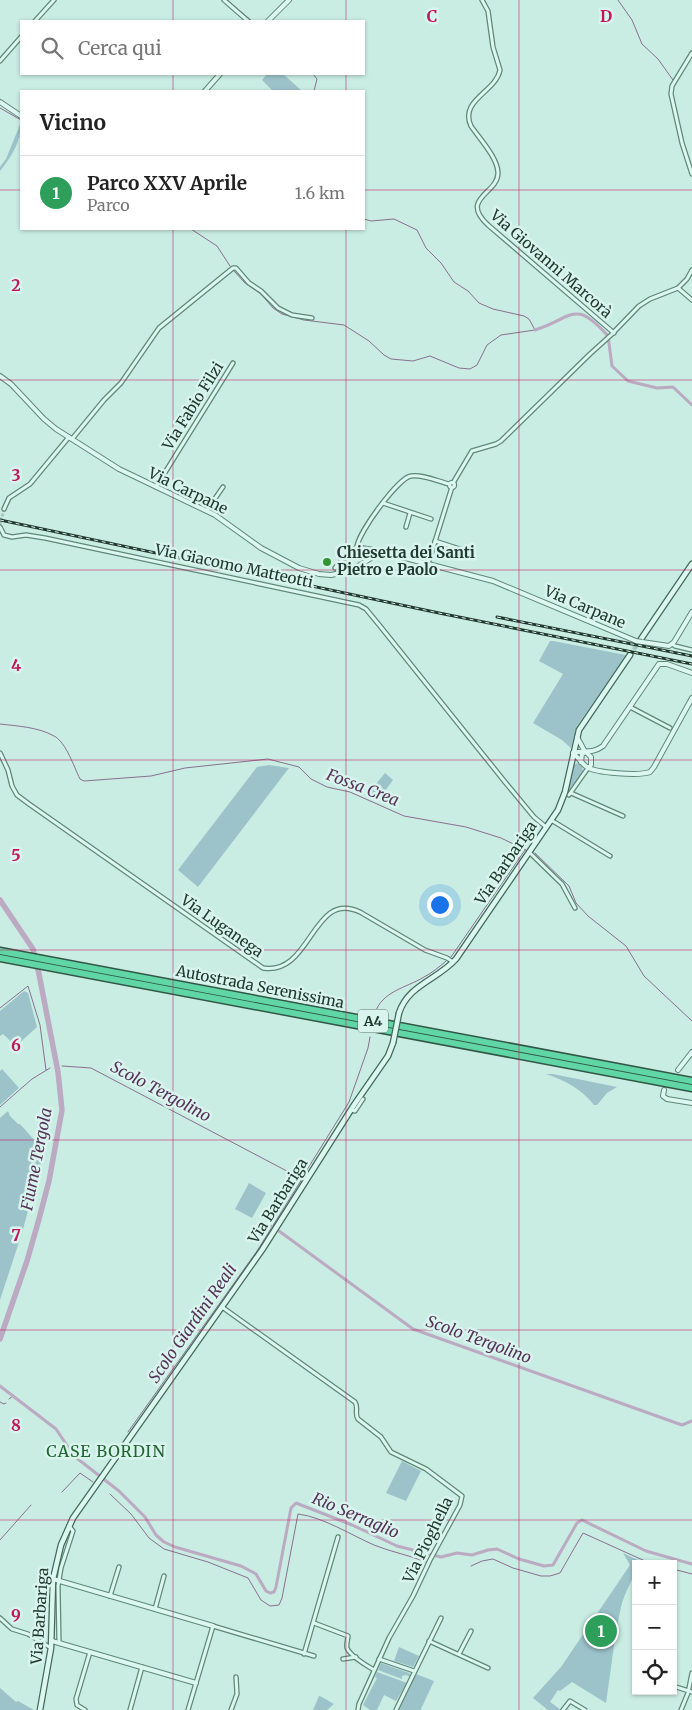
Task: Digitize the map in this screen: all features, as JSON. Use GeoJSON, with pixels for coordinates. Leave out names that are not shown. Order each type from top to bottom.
{"type":"FeatureCollection","features":[{"type":"Feature","properties":{"kind":"highway","name":"Autostrada Serenissima"},"geometry":{"type":"LineString","coordinates":[[2,951],[692,1082]]}},
{"type":"Feature","properties":{"kind":"highway","name":"Autostrada Serenissima"},"geometry":{"type":"LineString","coordinates":[[0,958],[692,1088]]}},
{"type":"Feature","properties":{"kind":"main road"},"geometry":{"type":"LineString","coordinates":[[640,641],[692,564]]}},
{"type":"Feature","properties":{"kind":"main road","name":"Via Barbariga"},"geometry":{"type":"LineString","coordinates":[[40,1710],[52,1641],[53,1579],[58,1556],[76,1512],[262,1250],[351,1110],[388,1056],[403,1002],[410,993],[440,974],[452,962],[551,820],[562,802],[576,737],[584,721],[630,655]]}},
{"type":"Feature","properties":{"kind":"street"},"geometry":{"type":"LineString","coordinates":[[36,20],[54,0]]}},
{"type":"Feature","properties":{"kind":"street"},"geometry":{"type":"LineString","coordinates":[[224,0],[247,20]]}},
{"type":"Feature","properties":{"kind":"street"},"geometry":{"type":"LineString","coordinates":[[269,20],[290,0]]}},
{"type":"Feature","properties":{"kind":"street","name":"Via Giovanni Marcorà"},"geometry":{"type":"LineString","coordinates":[[482,0],[488,11],[493,47],[500,70],[495,82],[472,105],[468,114],[471,126],[498,166],[497,179],[479,201],[478,209],[480,216],[612,334]]}},
{"type":"Feature","properties":{"kind":"street"},"geometry":{"type":"LineString","coordinates":[[0,61],[20,38]]}},
{"type":"Feature","properties":{"kind":"street"},"geometry":{"type":"LineString","coordinates":[[692,53],[672,86],[671,94],[682,143],[692,174]]}},
{"type":"Feature","properties":{"kind":"street"},"geometry":{"type":"LineString","coordinates":[[206,90],[219,75]]}},
{"type":"Feature","properties":{"kind":"street"},"geometry":{"type":"LineString","coordinates":[[0,102],[20,115]]}},
{"type":"Feature","properties":{"kind":"street"},"geometry":{"type":"LineString","coordinates":[[4,510],[9,498],[30,484],[104,400],[121,384],[159,328],[233,268],[236,268],[249,283],[261,291],[278,308],[288,314],[312,318]]}},
{"type":"Feature","properties":{"kind":"street"},"geometry":{"type":"LineString","coordinates":[[428,564],[451,485],[472,451],[501,441],[590,354],[608,339],[638,306],[678,288],[687,279],[692,270]]}},
{"type":"Feature","properties":{"kind":"street"},"geometry":{"type":"LineString","coordinates":[[678,288],[692,300]]}},
{"type":"Feature","properties":{"kind":"street","name":"Via Fabio Filzi"},"geometry":{"type":"LineString","coordinates":[[156,487],[233,362]]}},
{"type":"Feature","properties":{"kind":"street","name":"Via Carpane"},"geometry":{"type":"LineString","coordinates":[[0,376],[11,384],[44,419],[119,469],[207,510],[261,548],[295,566],[319,574],[331,575],[350,571],[370,558],[382,554],[391,554],[498,583],[640,641],[666,647],[672,644],[676,647],[692,650]]}},
{"type":"Feature","properties":{"kind":"street"},"geometry":{"type":"LineString","coordinates":[[335,568],[347,554],[357,547],[362,532],[383,503],[407,477],[419,476],[451,485]]}},
{"type":"Feature","properties":{"kind":"street"},"geometry":{"type":"LineString","coordinates":[[207,510],[223,487]]}},
{"type":"Feature","properties":{"kind":"street"},"geometry":{"type":"LineString","coordinates":[[383,503],[431,519]]}},
{"type":"Feature","properties":{"kind":"street"},"geometry":{"type":"LineString","coordinates":[[406,527],[410,513]]}},
{"type":"Feature","properties":{"kind":"street","name":"Via Giacomo Matteotti"},"geometry":{"type":"LineString","coordinates":[[0,527],[4,535],[9,537],[26,535],[45,538],[359,605],[366,609],[505,782],[538,821],[546,827]]}},
{"type":"Feature","properties":{"kind":"street"},"geometry":{"type":"LineString","coordinates":[[435,541],[466,550]]}},
{"type":"Feature","properties":{"kind":"street","name":"Via Carpane"},"geometry":{"type":"LineString","coordinates":[[357,547],[376,550],[382,554]]}},
{"type":"Feature","properties":{"kind":"street"},"geometry":{"type":"LineString","coordinates":[[672,644],[692,612]]}},
{"type":"Feature","properties":{"kind":"street"},"geometry":{"type":"LineString","coordinates":[[573,753],[595,751],[603,746],[659,664],[667,664],[692,673]]}},
{"type":"Feature","properties":{"kind":"street"},"geometry":{"type":"LineString","coordinates":[[573,753],[588,768],[635,773],[650,772],[692,698]]}},
{"type":"Feature","properties":{"kind":"street"},"geometry":{"type":"LineString","coordinates":[[630,707],[670,728]]}},
{"type":"Feature","properties":{"kind":"street"},"geometry":{"type":"LineString","coordinates":[[576,737],[592,759],[591,765],[570,794],[623,816]]}},
{"type":"Feature","properties":{"kind":"street"},"geometry":{"type":"LineString","coordinates":[[581,762],[582,754],[585,751]]}},
{"type":"Feature","properties":{"kind":"street","name":"Via Luganega"},"geometry":{"type":"LineString","coordinates":[[0,753],[8,770],[12,786],[17,794],[29,804],[263,968],[273,970],[289,963],[328,914],[343,908],[354,909],[425,950],[452,962]]}},
{"type":"Feature","properties":{"kind":"street"},"geometry":{"type":"LineString","coordinates":[[570,767],[575,762],[581,762]]}},
{"type":"Feature","properties":{"kind":"street"},"geometry":{"type":"LineString","coordinates":[[551,820],[610,856]]}},
{"type":"Feature","properties":{"kind":"street"},"geometry":{"type":"LineString","coordinates":[[529,852],[562,884],[575,908]]}},
{"type":"Feature","properties":{"kind":"street"},"geometry":{"type":"LineString","coordinates":[[678,1070],[692,1052]]}},
{"type":"Feature","properties":{"kind":"street"},"geometry":{"type":"LineString","coordinates":[[664,1090],[663,1096],[668,1099],[692,1103]]}},
{"type":"Feature","properties":{"kind":"street","name":"Via Barbariga"},"geometry":{"type":"LineString","coordinates":[[351,1110],[355,1111],[363,1098]]}},
{"type":"Feature","properties":{"kind":"street","name":"Via Pioghella"},"geometry":{"type":"LineString","coordinates":[[222,1307],[354,1402],[357,1406],[356,1416],[358,1419],[382,1436],[388,1450],[426,1469],[462,1496],[460,1505],[437,1550],[390,1635],[358,1710]]}},
{"type":"Feature","properties":{"kind":"street","name":"Via Barbariga"},"geometry":{"type":"LineString","coordinates":[[59,1642],[57,1590],[64,1556],[73,1530],[69,1526]]}},
{"type":"Feature","properties":{"kind":"street"},"geometry":{"type":"LineString","coordinates":[[304,1654],[338,1537]]}},
{"type":"Feature","properties":{"kind":"street"},"geometry":{"type":"LineString","coordinates":[[110,1596],[119,1566]]}},
{"type":"Feature","properties":{"kind":"street"},"geometry":{"type":"LineString","coordinates":[[155,1609],[164,1576]]}},
{"type":"Feature","properties":{"kind":"street"},"geometry":{"type":"LineString","coordinates":[[53,1579],[314,1656]]}},
{"type":"Feature","properties":{"kind":"street"},"geometry":{"type":"LineString","coordinates":[[0,1618],[12,1629],[28,1634],[51,1648]]}},
{"type":"Feature","properties":{"kind":"street"},"geometry":{"type":"LineString","coordinates":[[396,1710],[441,1618]]}},
{"type":"Feature","properties":{"kind":"street"},"geometry":{"type":"LineString","coordinates":[[314,1623],[348,1636],[346,1647],[374,1670]]}},
{"type":"Feature","properties":{"kind":"street"},"geometry":{"type":"LineString","coordinates":[[188,1710],[213,1626]]}},
{"type":"Feature","properties":{"kind":"street"},"geometry":{"type":"LineString","coordinates":[[460,1654],[471,1631]]}},
{"type":"Feature","properties":{"kind":"street"},"geometry":{"type":"LineString","coordinates":[[430,1640],[488,1668]]}},
{"type":"Feature","properties":{"kind":"street"},"geometry":{"type":"LineString","coordinates":[[52,1641],[196,1683]]}},
{"type":"Feature","properties":{"kind":"street"},"geometry":{"type":"LineString","coordinates":[[85,1710],[77,1705],[76,1699],[90,1652]]}},
{"type":"Feature","properties":{"kind":"street"},"geometry":{"type":"LineString","coordinates":[[343,1659],[356,1657]]}},
{"type":"Feature","properties":{"kind":"street"},"geometry":{"type":"LineString","coordinates":[[379,1659],[414,1671]]}},
{"type":"Feature","properties":{"kind":"street"},"geometry":{"type":"LineString","coordinates":[[130,1710],[142,1667]]}},
{"type":"Feature","properties":{"kind":"street"},"geometry":{"type":"LineString","coordinates":[[681,1710],[690,1691],[692,1673]]}},
{"type":"Feature","properties":{"kind":"street"},"geometry":{"type":"LineString","coordinates":[[231,1710],[237,1694],[236,1677]]}},
{"type":"Feature","properties":{"kind":"street"},"geometry":{"type":"LineString","coordinates":[[677,1687],[690,1691]]}},
{"type":"Feature","properties":{"kind":"street"},"geometry":{"type":"LineString","coordinates":[[563,1710],[570,1701],[585,1710]]}},
{"type":"Feature","properties":{"kind":"shaded area"},"geometry":{"type":"Polygon","coordinates":[[[266,75],[284,75],[301,90],[272,90],[262,80],[266,75]]]}},
{"type":"Feature","properties":{"kind":"shaded area"},"geometry":{"type":"Polygon","coordinates":[[[20,124],[20,132],[15,148],[0,171],[0,167],[6,159],[20,124]]]}},
{"type":"Feature","properties":{"kind":"shaded area"},"geometry":{"type":"Polygon","coordinates":[[[550,641],[626,655],[577,726],[571,748],[562,740],[533,723],[563,674],[539,661],[550,641]]]}},
{"type":"Feature","properties":{"kind":"shaded area"},"geometry":{"type":"Polygon","coordinates":[[[577,763],[582,765],[583,772],[568,794],[573,766],[577,763]]]}},
{"type":"Feature","properties":{"kind":"shaded area"},"geometry":{"type":"Polygon","coordinates":[[[269,765],[289,768],[198,887],[178,870],[257,767],[269,765]]]}},
{"type":"Feature","properties":{"kind":"shaded area"},"geometry":{"type":"Polygon","coordinates":[[[385,773],[393,780],[379,799],[368,794],[385,773]]]}},
{"type":"Feature","properties":{"kind":"shaded area"},"geometry":{"type":"Polygon","coordinates":[[[24,991],[28,993],[37,1027],[16,1046],[3,1034],[0,1036],[0,1011],[24,991]]]}},
{"type":"Feature","properties":{"kind":"shaded area"},"geometry":{"type":"Polygon","coordinates":[[[2,1069],[19,1088],[0,1105],[0,1071],[2,1069]]]}},
{"type":"Feature","properties":{"kind":"shaded area"},"geometry":{"type":"Polygon","coordinates":[[[546,1074],[617,1087],[607,1093],[597,1105],[594,1105],[584,1094],[572,1086],[546,1074]]]}},
{"type":"Feature","properties":{"kind":"shaded area"},"geometry":{"type":"Polygon","coordinates":[[[8,1111],[10,1116],[20,1124],[44,1151],[22,1233],[0,1300],[0,1118],[8,1111]]]}},
{"type":"Feature","properties":{"kind":"shaded area"},"geometry":{"type":"Polygon","coordinates":[[[249,1183],[266,1193],[252,1218],[235,1209],[249,1183]]]}},
{"type":"Feature","properties":{"kind":"shaded area"},"geometry":{"type":"Polygon","coordinates":[[[402,1461],[421,1471],[406,1501],[386,1493],[402,1461]]]}},
{"type":"Feature","properties":{"kind":"shaded area"},"geometry":{"type":"Polygon","coordinates":[[[623,1553],[638,1560],[632,1560],[632,1579],[621,1607],[606,1703],[572,1682],[560,1691],[558,1690],[550,1702],[561,1710],[548,1710],[533,1698],[561,1667],[630,1565],[623,1553]]]}},
{"type":"Feature","properties":{"kind":"shaded area"},"geometry":{"type":"Polygon","coordinates":[[[399,1647],[419,1656],[413,1667],[394,1661],[399,1647]]]}},
{"type":"Feature","properties":{"kind":"shaded area"},"geometry":{"type":"Polygon","coordinates":[[[381,1663],[409,1673],[411,1676],[402,1676],[402,1679],[378,1670],[381,1663]]]}},
{"type":"Feature","properties":{"kind":"shaded area"},"geometry":{"type":"Polygon","coordinates":[[[377,1672],[407,1683],[396,1701],[384,1695],[377,1710],[370,1710],[363,1705],[377,1678],[375,1677],[377,1672]]]}},
{"type":"Feature","properties":{"kind":"shaded area"},"geometry":{"type":"Polygon","coordinates":[[[415,1674],[434,1681],[422,1710],[397,1710],[415,1674]]]}},
{"type":"Feature","properties":{"kind":"shaded area"},"geometry":{"type":"Polygon","coordinates":[[[0,1688],[16,1702],[18,1701],[34,1710],[0,1710],[0,1688]]]}},
{"type":"Feature","properties":{"kind":"shaded area"},"geometry":{"type":"Polygon","coordinates":[[[319,1696],[334,1704],[327,1710],[313,1710],[319,1696]]]}},
{"type":"Feature","properties":{"kind":"waterway"},"geometry":{"type":"LineString","coordinates":[[227,0],[251,20]]}},
{"type":"Feature","properties":{"kind":"waterway"},"geometry":{"type":"LineString","coordinates":[[618,0],[632,20],[642,44],[658,59],[673,80]]}},
{"type":"Feature","properties":{"kind":"waterway"},"geometry":{"type":"LineString","coordinates":[[314,75],[317,79],[314,90]]}},
{"type":"Feature","properties":{"kind":"waterway"},"geometry":{"type":"LineString","coordinates":[[0,108],[20,119]]}},
{"type":"Feature","properties":{"kind":"waterway"},"geometry":{"type":"LineString","coordinates":[[233,270],[245,283],[261,294],[273,308],[282,314],[304,320],[344,325],[369,341],[391,359],[413,361],[430,356],[459,368],[470,369],[477,365],[487,345],[501,335],[535,330],[529,319],[524,316],[493,309],[479,303],[468,291],[454,282],[441,263],[426,248],[417,230],[394,219],[371,221],[365,219]]}},
{"type":"Feature","properties":{"kind":"waterway"},"geometry":{"type":"LineString","coordinates":[[193,230],[217,246],[230,266]]}},
{"type":"Feature","properties":{"kind":"waterway"},"geometry":{"type":"LineString","coordinates":[[535,330],[573,314],[588,317],[608,336],[612,366],[628,381],[657,388],[673,387],[692,405]]}},
{"type":"Feature","properties":{"kind":"waterway","name":"Fossa Crea"},"geometry":{"type":"LineString","coordinates":[[0,724],[34,729],[54,736],[62,744],[80,779],[84,781],[151,776],[185,768],[268,759],[299,767],[311,779],[327,787],[350,792],[404,816],[466,827],[501,838],[526,850]]}},
{"type":"Feature","properties":{"kind":"waterway","name":"Fossa Crea"},"geometry":{"type":"LineString","coordinates":[[451,957],[525,850]]}},
{"type":"Feature","properties":{"kind":"waterway"},"geometry":{"type":"LineString","coordinates":[[535,853],[569,886],[576,903],[588,916],[626,946],[644,976],[692,1021]]}},
{"type":"Feature","properties":{"kind":"waterway","name":"Fiume Tergola"},"geometry":{"type":"LineString","coordinates":[[0,900],[33,949],[58,1072],[62,1110],[49,1181],[39,1219],[27,1261],[0,1339]]}},
{"type":"Feature","properties":{"kind":"waterway","name":"Fossa Crea"},"geometry":{"type":"LineString","coordinates":[[375,1013],[378,1006],[389,995],[417,981],[446,961]]}},
{"type":"Feature","properties":{"kind":"waterway"},"geometry":{"type":"LineString","coordinates":[[0,1008],[28,986],[40,1025],[46,1070]]}},
{"type":"Feature","properties":{"kind":"waterway","name":"Fossa Crea"},"geometry":{"type":"LineString","coordinates":[[305,1173],[349,1102],[370,1037]]}},
{"type":"Feature","properties":{"kind":"waterway","name":"Scolo Tergolino"},"geometry":{"type":"LineString","coordinates":[[62,1066],[91,1068],[302,1179],[257,1251],[128,1432]]}},
{"type":"Feature","properties":{"kind":"waterway"},"geometry":{"type":"LineString","coordinates":[[0,1107],[32,1079],[50,1068]]}},
{"type":"Feature","properties":{"kind":"waterway","name":"Scolo Tergolino"},"geometry":{"type":"LineString","coordinates":[[279,1231],[413,1329],[682,1425],[692,1421]]}},
{"type":"Feature","properties":{"kind":"waterway","name":"Rio Serraglio"},"geometry":{"type":"LineString","coordinates":[[0,1386],[56,1429],[74,1456],[119,1491],[145,1517],[156,1535],[164,1542],[175,1547],[241,1566],[256,1574],[266,1591],[270,1593],[274,1592],[276,1587],[291,1508],[296,1503],[352,1525],[397,1546],[441,1557],[457,1553],[472,1555],[497,1549],[519,1559],[544,1566],[553,1565],[577,1523],[582,1520],[646,1551],[692,1564]]}},
{"type":"Feature","properties":{"kind":"waterway","name":"Rio Serraglio"},"geometry":{"type":"LineString","coordinates":[[9,1399],[13,1396]]}},
{"type":"Feature","properties":{"kind":"waterway"},"geometry":{"type":"LineString","coordinates":[[0,1402],[6,1403]]}},
{"type":"Feature","properties":{"kind":"waterway","name":"Scolo Giardini Reali"},"geometry":{"type":"LineString","coordinates":[[62,1492],[80,1473],[93,1482]]}},
{"type":"Feature","properties":{"kind":"waterway"},"geometry":{"type":"LineString","coordinates":[[110,1494],[131,1514],[149,1538],[164,1549],[208,1562],[248,1578],[261,1600],[270,1606],[279,1605],[282,1598],[298,1514],[327,1522],[365,1541],[426,1562]]}},
{"type":"Feature","properties":{"kind":"waterway","name":"Scolo Giardini Reali"},"geometry":{"type":"LineString","coordinates":[[0,1540],[31,1505]]}},
{"type":"Feature","properties":{"kind":"waterway"},"geometry":{"type":"LineString","coordinates":[[471,1566],[493,1559],[513,1568],[541,1576],[550,1576],[560,1573],[583,1533],[643,1560]]}},
{"type":"Feature","properties":{"kind":"waterway"},"geometry":{"type":"LineString","coordinates":[[677,1570],[692,1574]]}},
{"type":"Feature","properties":{"kind":"tunnel"},"geometry":{"type":"LineString","coordinates":[[0,525],[4,509]]}},
{"type":"Feature","properties":{"kind":"tunnel"},"geometry":{"type":"LineString","coordinates":[[630,655],[641,639]]}},
{"type":"Feature","properties":{"kind":"railway"},"geometry":{"type":"LineString","coordinates":[[0,520],[439,613],[692,664]]}},
{"type":"Feature","properties":{"kind":"railway"},"geometry":{"type":"LineString","coordinates":[[497,617],[692,656]]}},
{"type":"Feature","properties":{"kind":"place","name":"Chiesetta dei Santi Pietro e Paolo"},"geometry":{"type":"Point","coordinates":[327,562]}},
{"type":"Feature","properties":{"kind":"place","name":"Parco XXV Aprile"},"geometry":{"type":"Point","coordinates":[601,1631]}},
{"type":"Feature","properties":{"kind":"district","name":"CASE BORDIN"},"geometry":{"type":"Point","coordinates":[106,1451]}}]}
